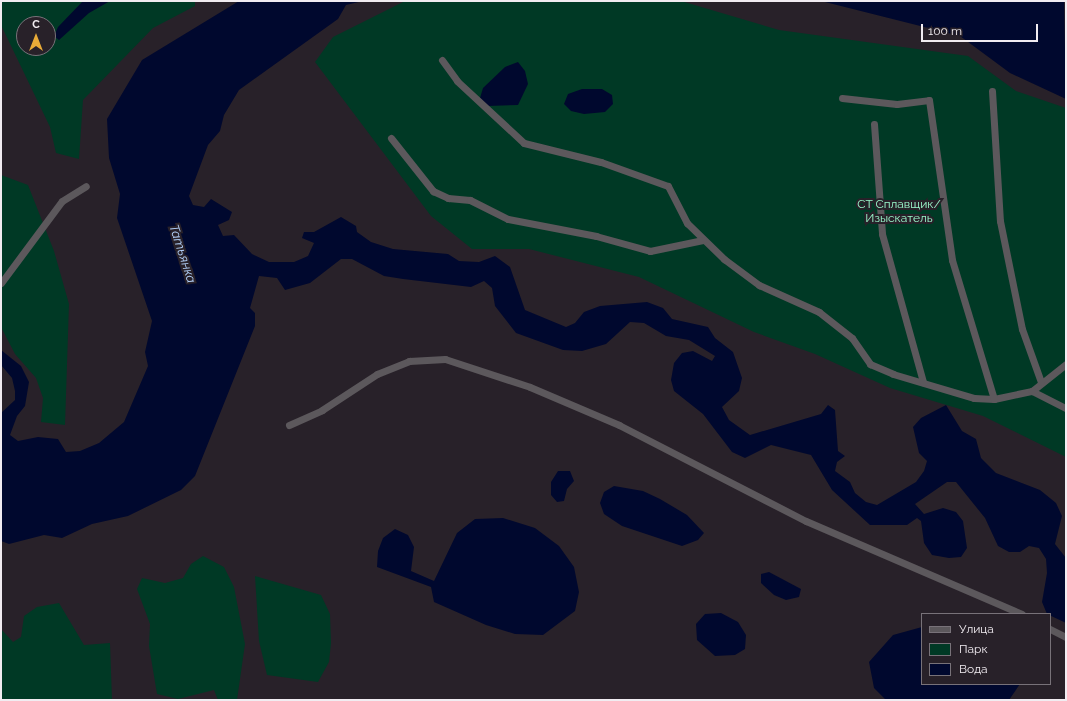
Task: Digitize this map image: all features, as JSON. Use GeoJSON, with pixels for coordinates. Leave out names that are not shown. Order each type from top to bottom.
{"type":"FeatureCollection","features":[{"type":"Feature","properties":{"kind":"street"},"geometry":{"type":"LineString","coordinates":[[442,60],[457,81],[524,143],[601,162],[668,186],[687,223],[703,240],[759,285],[819,312],[852,338],[870,364],[974,398],[994,399],[1032,391],[1066,364]]}},
{"type":"Feature","properties":{"kind":"street"},"geometry":{"type":"LineString","coordinates":[[992,91],[1000,221],[1022,329],[1042,382]]}},
{"type":"Feature","properties":{"kind":"street"},"geometry":{"type":"LineString","coordinates":[[842,98],[897,104],[929,100],[952,260],[994,399]]}},
{"type":"Feature","properties":{"kind":"street"},"geometry":{"type":"LineString","coordinates":[[874,124],[882,234],[923,382]]}},
{"type":"Feature","properties":{"kind":"street"},"geometry":{"type":"LineString","coordinates":[[392,138],[433,191],[448,198],[470,200],[508,219],[596,236],[650,251],[703,240]]}},
{"type":"Feature","properties":{"kind":"street"},"geometry":{"type":"LineString","coordinates":[[1,283],[62,201],[86,186]]}},
{"type":"Feature","properties":{"kind":"street"},"geometry":{"type":"LineString","coordinates":[[289,426],[322,410],[376,374],[409,360],[445,359],[530,387],[619,425],[806,521],[1020,613]]}},
{"type":"Feature","properties":{"kind":"street"},"geometry":{"type":"LineString","coordinates":[[1032,391],[1066,408]]}},
{"type":"Feature","properties":{"kind":"street"},"geometry":{"type":"LineString","coordinates":[[1051,630],[1066,637]]}},
{"type":"Feature","properties":{"kind":"green space"},"geometry":{"type":"Polygon","coordinates":[[[1,1],[195,1],[195,6],[153,28],[83,100],[79,159],[56,153],[50,127],[1,25],[1,1]]]}},
{"type":"Feature","properties":{"kind":"green space","name":"СТ Сплавщик/ Изыскатель"},"geometry":{"type":"Polygon","coordinates":[[[405,1],[681,1],[779,30],[968,56],[1016,91],[1066,108],[1066,457],[983,416],[890,388],[815,354],[754,332],[639,277],[529,249],[472,249],[431,216],[315,62],[333,37],[405,1]]]}},
{"type":"Feature","properties":{"kind":"green space"},"geometry":{"type":"Polygon","coordinates":[[[1,175],[28,185],[54,251],[69,304],[65,425],[41,422],[43,398],[36,378],[15,354],[1,327],[1,175]]]}},
{"type":"Feature","properties":{"kind":"green space"},"geometry":{"type":"Polygon","coordinates":[[[203,556],[224,567],[234,587],[245,644],[237,700],[218,700],[214,690],[178,699],[157,694],[149,646],[150,624],[137,589],[142,578],[165,583],[183,578],[191,564],[203,556]]]}},
{"type":"Feature","properties":{"kind":"green space"},"geometry":{"type":"Polygon","coordinates":[[[255,576],[321,595],[330,614],[331,643],[329,662],[318,682],[267,675],[259,641],[255,576]]]}},
{"type":"Feature","properties":{"kind":"green space"},"geometry":{"type":"Polygon","coordinates":[[[59,603],[84,645],[110,643],[112,700],[1,700],[1,629],[13,642],[21,637],[24,616],[37,607],[59,603]]]}},
{"type":"Feature","properties":{"kind":"water"},"geometry":{"type":"Polygon","coordinates":[[[83,1],[110,1],[89,13],[59,40],[56,38],[58,27],[83,1]]]}},
{"type":"Feature","properties":{"kind":"water","name":"Татьянка"},"geometry":{"type":"Polygon","coordinates":[[[239,1],[363,1],[346,5],[338,19],[239,90],[224,115],[220,131],[208,145],[189,196],[193,205],[204,207],[211,199],[232,212],[229,220],[218,225],[223,236],[234,235],[252,254],[269,262],[294,262],[308,256],[314,243],[302,238],[304,232],[314,232],[341,217],[356,226],[357,232],[371,242],[393,249],[448,254],[459,261],[479,262],[495,256],[510,267],[525,310],[566,327],[575,323],[584,312],[600,306],[647,302],[663,308],[672,319],[708,327],[715,338],[733,352],[742,378],[739,391],[722,407],[729,420],[750,435],[821,414],[828,405],[835,410],[838,451],[845,456],[837,462],[835,471],[850,482],[855,493],[866,502],[877,505],[916,482],[924,471],[927,461],[919,453],[913,427],[921,418],[946,405],[962,431],[976,439],[981,458],[996,473],[1040,490],[1056,503],[1062,516],[1055,544],[1066,558],[1066,623],[1051,616],[1051,613],[1047,613],[1042,602],[1047,573],[1046,559],[1039,548],[1029,546],[1020,552],[1009,552],[998,546],[985,518],[956,482],[947,482],[915,504],[924,514],[943,508],[956,512],[963,521],[967,548],[961,557],[949,558],[932,555],[924,543],[921,521],[917,518],[907,525],[870,525],[832,490],[811,455],[771,445],[745,458],[732,452],[703,414],[674,391],[671,380],[674,363],[682,353],[693,351],[712,361],[715,356],[689,340],[666,336],[644,323],[630,322],[606,344],[582,351],[563,350],[516,333],[495,306],[492,288],[484,281],[471,287],[384,276],[352,259],[341,259],[310,283],[285,290],[277,278],[259,276],[250,308],[255,313],[255,326],[195,476],[181,490],[128,516],[92,524],[62,538],[44,535],[9,544],[1,541],[1,413],[15,400],[15,391],[12,378],[1,365],[1,350],[21,366],[29,382],[25,406],[17,416],[10,435],[18,441],[38,437],[58,439],[66,452],[80,451],[99,443],[124,422],[148,366],[145,352],[152,321],[117,218],[120,194],[109,158],[107,119],[142,60],[239,1]]]}},
{"type":"Feature","properties":{"kind":"water"},"geometry":{"type":"Polygon","coordinates":[[[821,1],[1064,1],[1066,99],[1010,73],[960,36],[821,1]]]}},
{"type":"Feature","properties":{"kind":"water"},"geometry":{"type":"Polygon","coordinates":[[[518,62],[525,71],[528,84],[518,105],[487,106],[480,98],[483,88],[505,67],[518,62]]]}},
{"type":"Feature","properties":{"kind":"water"},"geometry":{"type":"Polygon","coordinates":[[[582,89],[602,89],[612,95],[613,104],[605,112],[584,114],[571,111],[564,104],[568,94],[582,89]]]}},
{"type":"Feature","properties":{"kind":"water"},"geometry":{"type":"Polygon","coordinates":[[[558,471],[570,471],[574,481],[567,489],[564,501],[557,502],[551,495],[551,482],[558,471]]]}},
{"type":"Feature","properties":{"kind":"water"},"geometry":{"type":"Polygon","coordinates":[[[614,486],[643,491],[660,499],[687,515],[704,533],[698,540],[682,546],[622,526],[604,514],[600,503],[604,492],[614,486]]]}},
{"type":"Feature","properties":{"kind":"water"},"geometry":{"type":"Polygon","coordinates":[[[503,518],[535,528],[559,546],[574,567],[579,592],[575,611],[543,635],[515,634],[486,625],[434,602],[431,587],[377,567],[378,551],[383,538],[395,529],[408,535],[414,547],[411,571],[434,581],[457,533],[475,519],[503,518]]]}},
{"type":"Feature","properties":{"kind":"water"},"geometry":{"type":"Polygon","coordinates":[[[769,572],[801,589],[799,597],[786,600],[774,595],[761,583],[761,574],[769,572]]]}},
{"type":"Feature","properties":{"kind":"water"},"geometry":{"type":"Polygon","coordinates":[[[721,613],[738,622],[746,635],[745,649],[735,655],[715,656],[697,640],[696,624],[705,614],[721,613]]]}},
{"type":"Feature","properties":{"kind":"water"},"geometry":{"type":"Polygon","coordinates":[[[921,627],[921,685],[1019,685],[1009,700],[886,700],[874,688],[869,662],[893,635],[921,627]]]}}]}
